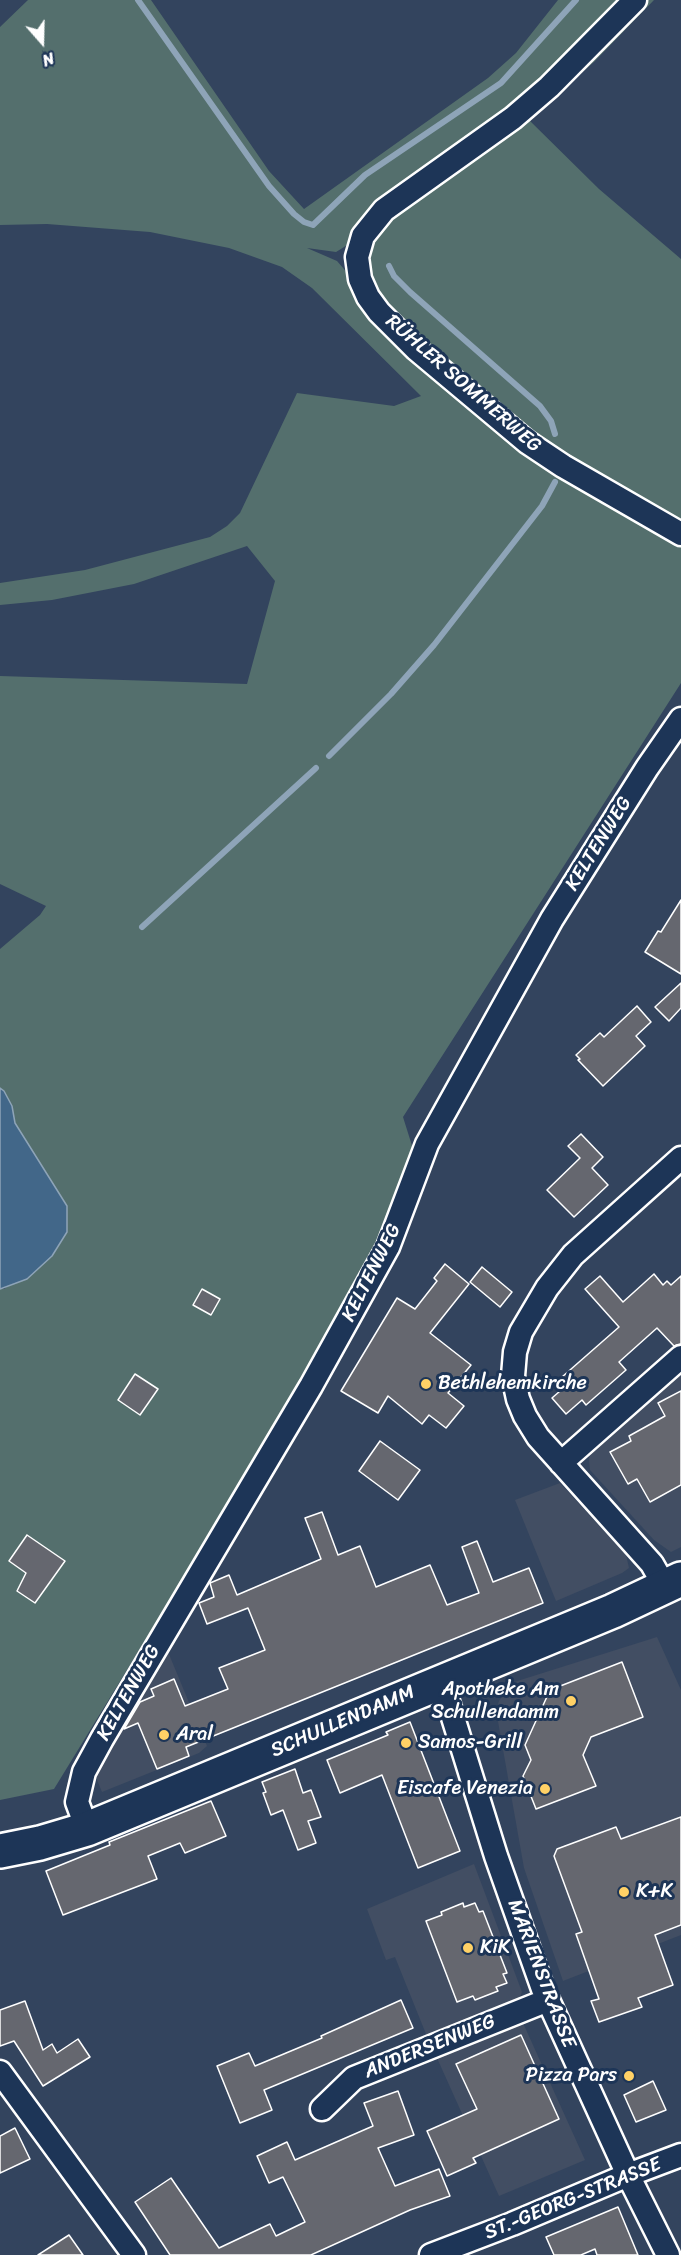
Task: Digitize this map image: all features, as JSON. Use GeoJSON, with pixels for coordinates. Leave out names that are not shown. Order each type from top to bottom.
{"type":"FeatureCollection","features":[{"type":"Feature","properties":{"kind":"main road","name":"SCHULLENDAMM"},"geometry":{"type":"LineString","coordinates":[[0,1851],[40,1843],[87,1829],[613,1611],[673,1583]]}},
{"type":"Feature","properties":{"kind":"street","name":"RÜHLER SOMMERWEG"},"geometry":{"type":"LineString","coordinates":[[635,0],[549,87],[513,118],[384,210],[363,236],[357,257],[360,279],[368,297],[379,312],[416,349],[527,442],[563,466],[681,534]]}},
{"type":"Feature","properties":{"kind":"street","name":"KELTENWEG"},"geometry":{"type":"LineString","coordinates":[[87,1829],[77,1802],[84,1772],[102,1738],[311,1386],[388,1247],[427,1144],[552,919],[647,768],[681,719]]}},
{"type":"Feature","properties":{"kind":"street"},"geometry":{"type":"LineString","coordinates":[[673,1583],[652,1564],[538,1437],[525,1416],[513,1377],[515,1352],[522,1332],[547,1287],[573,1255],[681,1158]]}},
{"type":"Feature","properties":{"kind":"street"},"geometry":{"type":"LineString","coordinates":[[561,1462],[681,1357]]}},
{"type":"Feature","properties":{"kind":"street","name":"MARIENSTRASSE"},"geometry":{"type":"LineString","coordinates":[[441,1682],[496,1856],[548,2000],[628,2175],[668,2255]]}},
{"type":"Feature","properties":{"kind":"street","name":"ANDERSENWEG"},"geometry":{"type":"LineString","coordinates":[[322,2109],[354,2078],[548,2000]]}},
{"type":"Feature","properties":{"kind":"street"},"geometry":{"type":"LineString","coordinates":[[4,2085],[134,2255]]}},
{"type":"Feature","properties":{"kind":"street","name":"ST.-GEORG-STRASSE"},"geometry":{"type":"LineString","coordinates":[[431,2255],[681,2155]]}},
{"type":"Feature","properties":{"kind":"shaded area"},"geometry":{"type":"Polygon","coordinates":[[[681,1368],[681,1547],[671,1552],[654,1540],[590,1470],[589,1460],[590,1450],[681,1368]]]}},
{"type":"Feature","properties":{"kind":"shaded area"},"geometry":{"type":"Polygon","coordinates":[[[560,1483],[626,1555],[629,1568],[556,1601],[515,1500],[560,1483]]]}},
{"type":"Feature","properties":{"kind":"shaded area"},"geometry":{"type":"Polygon","coordinates":[[[657,1637],[681,1690],[681,1935],[563,1981],[524,1868],[496,1710],[511,1683],[657,1637]]]}},
{"type":"Feature","properties":{"kind":"shaded area"},"geometry":{"type":"Polygon","coordinates":[[[166,1647],[207,1746],[199,1753],[102,1792],[92,1768],[166,1647]]]}},
{"type":"Feature","properties":{"kind":"shaded area"},"geometry":{"type":"Polygon","coordinates":[[[474,1864],[522,1992],[518,2001],[428,2039],[395,1957],[386,1960],[367,1909],[474,1864]]]}},
{"type":"Feature","properties":{"kind":"shaded area"},"geometry":{"type":"Polygon","coordinates":[[[523,2023],[585,2160],[499,2196],[437,2058],[523,2023]]]}},
{"type":"Feature","properties":{"kind":"green space"},"geometry":{"type":"Polygon","coordinates":[[[28,0],[151,0],[269,171],[304,209],[488,78],[516,53],[558,0],[654,0],[594,62],[528,119],[599,189],[681,259],[681,683],[403,1117],[414,1152],[379,1246],[301,1377],[269,1438],[54,1789],[0,1800],[0,1289],[4,1289],[52,1256],[67,1232],[67,1206],[0,1131],[0,949],[40,915],[46,906],[0,884],[0,676],[247,684],[275,581],[247,546],[134,584],[52,600],[0,605],[0,583],[85,570],[210,537],[227,526],[240,513],[297,393],[394,406],[421,396],[312,288],[282,267],[229,248],[150,232],[47,224],[0,225],[0,27],[28,0]],[[362,236],[336,252],[307,248],[337,261],[350,276],[362,236]]]}},
{"type":"Feature","properties":{"kind":"water"},"geometry":{"type":"Polygon","coordinates":[[[0,1088],[12,1106],[15,1123],[67,1206],[67,1232],[52,1256],[27,1279],[0,1289],[0,1088]]]}},
{"type":"Feature","properties":{"kind":"building"},"geometry":{"type":"Polygon","coordinates":[[[681,900],[681,974],[645,952],[681,900]]]}},
{"type":"Feature","properties":{"kind":"building"},"geometry":{"type":"Polygon","coordinates":[[[681,983],[681,1008],[669,1021],[655,1007],[681,983]]]}},
{"type":"Feature","properties":{"kind":"building"},"geometry":{"type":"Polygon","coordinates":[[[637,1006],[651,1022],[636,1036],[645,1046],[603,1086],[576,1055],[600,1033],[604,1037],[637,1006]]]}},
{"type":"Feature","properties":{"kind":"building"},"geometry":{"type":"Polygon","coordinates":[[[581,1134],[603,1157],[592,1168],[608,1185],[574,1217],[547,1190],[580,1158],[568,1146],[581,1134]]]}},
{"type":"Feature","properties":{"kind":"building"},"geometry":{"type":"Polygon","coordinates":[[[445,1264],[469,1284],[430,1333],[471,1365],[448,1393],[464,1406],[446,1428],[429,1415],[422,1424],[388,1396],[378,1413],[341,1391],[397,1298],[415,1309],[437,1281],[434,1278],[445,1264]]]}},
{"type":"Feature","properties":{"kind":"building"},"geometry":{"type":"Polygon","coordinates":[[[482,1267],[512,1292],[500,1307],[470,1282],[482,1267]]]}},
{"type":"Feature","properties":{"kind":"building"},"geometry":{"type":"Polygon","coordinates":[[[654,1274],[663,1285],[667,1281],[671,1285],[681,1276],[681,1344],[674,1346],[657,1328],[619,1362],[626,1370],[586,1405],[582,1400],[566,1414],[552,1398],[568,1384],[562,1377],[619,1327],[585,1289],[600,1276],[623,1302],[654,1274]]]}},
{"type":"Feature","properties":{"kind":"building"},"geometry":{"type":"Polygon","coordinates":[[[202,1289],[220,1299],[211,1315],[193,1305],[202,1289]]]}},
{"type":"Feature","properties":{"kind":"building"},"geometry":{"type":"Polygon","coordinates":[[[135,1374],[158,1389],[140,1415],[118,1400],[135,1374]]]}},
{"type":"Feature","properties":{"kind":"building"},"geometry":{"type":"Polygon","coordinates":[[[681,1391],[681,1485],[650,1502],[637,1479],[628,1484],[610,1452],[631,1441],[629,1436],[665,1416],[658,1403],[681,1391]]]}},
{"type":"Feature","properties":{"kind":"building"},"geometry":{"type":"Polygon","coordinates":[[[380,1441],[420,1470],[398,1500],[359,1471],[380,1441]]]}},
{"type":"Feature","properties":{"kind":"building"},"geometry":{"type":"Polygon","coordinates":[[[322,1512],[338,1555],[360,1546],[376,1587],[430,1565],[447,1605],[479,1593],[462,1547],[477,1541],[493,1582],[529,1568],[543,1603],[186,1747],[189,1756],[157,1769],[138,1723],[124,1729],[140,1702],[154,1696],[151,1689],[174,1679],[185,1706],[228,1689],[219,1668],[265,1650],[248,1608],[207,1624],[199,1603],[214,1597],[210,1583],[229,1575],[237,1595],[321,1559],[305,1518],[322,1512]]]}},
{"type":"Feature","properties":{"kind":"building"},"geometry":{"type":"Polygon","coordinates":[[[27,1535],[65,1561],[35,1603],[17,1591],[26,1573],[9,1561],[27,1535]]]}},
{"type":"Feature","properties":{"kind":"building"},"geometry":{"type":"Polygon","coordinates":[[[622,1662],[643,1717],[591,1737],[583,1755],[596,1786],[536,1809],[523,1776],[531,1760],[525,1745],[550,1690],[622,1662]]]}},
{"type":"Feature","properties":{"kind":"building"},"geometry":{"type":"Polygon","coordinates":[[[410,1722],[460,1851],[418,1868],[382,1775],[340,1793],[327,1760],[388,1735],[386,1732],[410,1722]]]}},
{"type":"Feature","properties":{"kind":"building"},"geometry":{"type":"Polygon","coordinates":[[[295,1769],[303,1793],[311,1790],[321,1817],[308,1821],[316,1843],[298,1850],[283,1810],[271,1815],[263,1793],[266,1792],[262,1782],[295,1769]]]}},
{"type":"Feature","properties":{"kind":"building"},"geometry":{"type":"Polygon","coordinates":[[[211,1801],[226,1836],[185,1853],[180,1843],[148,1856],[157,1879],[63,1915],[46,1871],[110,1845],[109,1842],[211,1801]]]}},
{"type":"Feature","properties":{"kind":"building","name":"K+K"},"geometry":{"type":"Polygon","coordinates":[[[681,1817],[681,1925],[655,1935],[673,1985],[638,1998],[642,2007],[599,2022],[591,2001],[599,1999],[576,1934],[582,1932],[554,1856],[557,1849],[616,1827],[621,1839],[681,1817]]]}},
{"type":"Feature","properties":{"kind":"building"},"geometry":{"type":"Polygon","coordinates":[[[463,1903],[464,1907],[475,1903],[479,1912],[483,1911],[507,1973],[503,1974],[507,1983],[496,1987],[498,1991],[475,2000],[473,1996],[457,2002],[426,1921],[463,1903]]]}},
{"type":"Feature","properties":{"kind":"building"},"geometry":{"type":"Polygon","coordinates":[[[401,2000],[413,2028],[264,2090],[272,2110],[240,2123],[217,2066],[249,2053],[255,2066],[322,2038],[321,2036],[401,2000]]]}},
{"type":"Feature","properties":{"kind":"building"},"geometry":{"type":"Polygon","coordinates":[[[25,2001],[43,2050],[52,2044],[57,2053],[78,2039],[90,2057],[43,2086],[14,2041],[0,2046],[0,2010],[25,2001]]]}},
{"type":"Feature","properties":{"kind":"building"},"geometry":{"type":"Polygon","coordinates":[[[521,2035],[559,2119],[473,2158],[476,2163],[447,2176],[427,2131],[477,2109],[456,2064],[521,2035]]]}},
{"type":"Feature","properties":{"kind":"building"},"geometry":{"type":"Polygon","coordinates":[[[653,2081],[666,2110],[636,2122],[624,2095],[653,2081]]]}},
{"type":"Feature","properties":{"kind":"building"},"geometry":{"type":"Polygon","coordinates":[[[398,2091],[414,2135],[378,2148],[395,2186],[439,2169],[450,2196],[410,2210],[311,2255],[170,2255],[135,2202],[171,2178],[219,2248],[270,2224],[276,2236],[305,2222],[283,2177],[269,2183],[257,2156],[287,2142],[295,2160],[373,2126],[364,2103],[398,2091]]]}},
{"type":"Feature","properties":{"kind":"building"},"geometry":{"type":"Polygon","coordinates":[[[15,2128],[30,2159],[0,2173],[0,2136],[15,2128]]]}},
{"type":"Feature","properties":{"kind":"building"},"geometry":{"type":"Polygon","coordinates":[[[618,2207],[638,2255],[597,2255],[595,2249],[581,2255],[554,2255],[546,2237],[618,2207]]]}},
{"type":"Feature","properties":{"kind":"building"},"geometry":{"type":"Polygon","coordinates":[[[69,2235],[83,2255],[38,2255],[69,2235]]]}},
{"type":"Feature","properties":{"kind":"waterway"},"geometry":{"type":"LineString","coordinates":[[138,0],[269,186],[294,214],[304,222],[313,225],[365,175],[501,83],[576,0]]}},
{"type":"Feature","properties":{"kind":"waterway"},"geometry":{"type":"LineString","coordinates":[[389,266],[394,276],[410,292],[540,406],[551,421],[555,434]]}},
{"type":"Feature","properties":{"kind":"waterway"},"geometry":{"type":"LineString","coordinates":[[329,756],[391,694],[434,645],[542,506],[555,482]]}},
{"type":"Feature","properties":{"kind":"waterway"},"geometry":{"type":"LineString","coordinates":[[142,927],[316,768]]}},
{"type":"Feature","properties":{"kind":"place","name":"Bethlehemkirche"},"geometry":{"type":"Point","coordinates":[426,1384]}},
{"type":"Feature","properties":{"kind":"place","name":"Apotheke Am Schullendamm"},"geometry":{"type":"Point","coordinates":[571,1701]}},
{"type":"Feature","properties":{"kind":"place","name":"Aral"},"geometry":{"type":"Point","coordinates":[164,1735]}},
{"type":"Feature","properties":{"kind":"place","name":"Samos-Grill"},"geometry":{"type":"Point","coordinates":[406,1743]}},
{"type":"Feature","properties":{"kind":"place","name":"Eiscafe Venezia"},"geometry":{"type":"Point","coordinates":[545,1789]}},
{"type":"Feature","properties":{"kind":"place","name":"K+K"},"geometry":{"type":"Point","coordinates":[624,1892]}},
{"type":"Feature","properties":{"kind":"place","name":"KiK"},"geometry":{"type":"Point","coordinates":[468,1948]}},
{"type":"Feature","properties":{"kind":"place","name":"Pizza Pars"},"geometry":{"type":"Point","coordinates":[629,2076]}}]}
